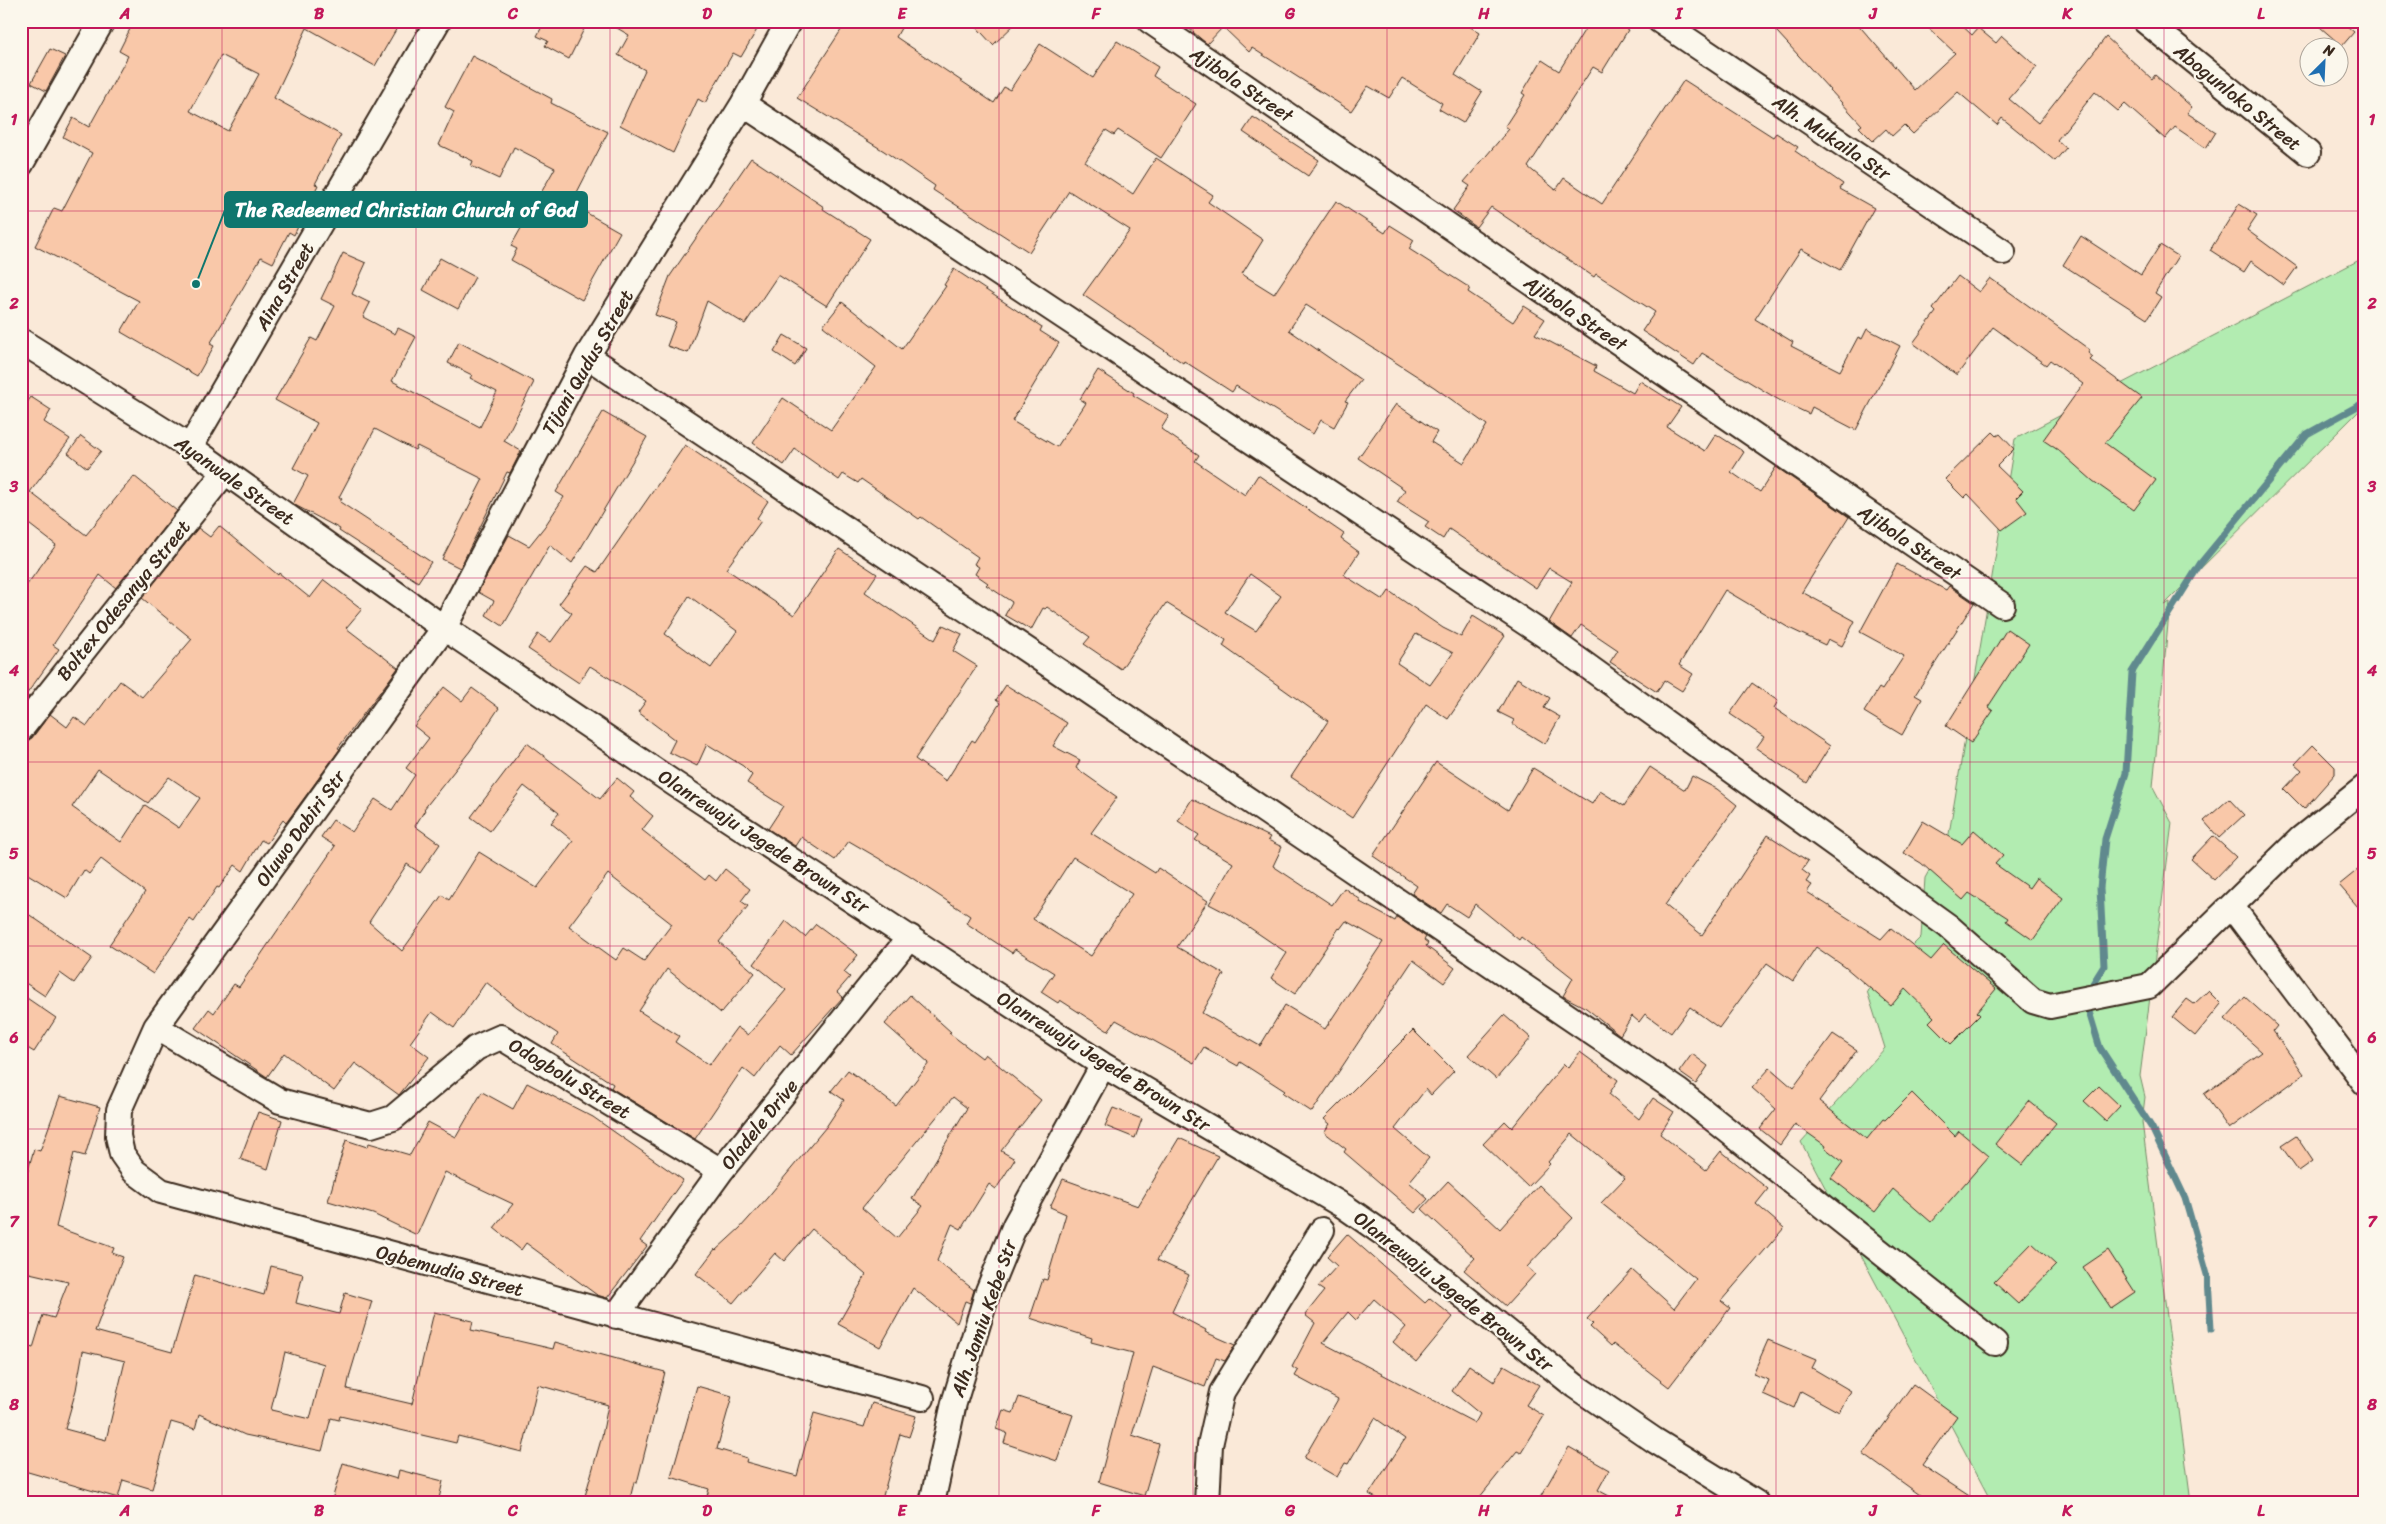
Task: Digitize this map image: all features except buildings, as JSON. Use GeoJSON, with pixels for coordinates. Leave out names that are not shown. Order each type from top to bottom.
{"type":"FeatureCollection","features":[{"type":"Feature","properties":{"kind":"street"},"geometry":{"type":"LineString","coordinates":[[21,164],[102,21]]}},
{"type":"Feature","properties":{"kind":"street","name":"Aina Street"},"geometry":{"type":"LineString","coordinates":[[190,447],[438,21]]}},
{"type":"Feature","properties":{"kind":"street","name":"Tijani Qudus Street"},"geometry":{"type":"LineString","coordinates":[[444,628],[587,356],[743,104],[788,21]]}},
{"type":"Feature","properties":{"kind":"street","name":"Ajibola Street"},"geometry":{"type":"LineString","coordinates":[[1150,21],[2002,605]]}},
{"type":"Feature","properties":{"kind":"street","name":"Alh. Mukaila Str"},"geometry":{"type":"LineString","coordinates":[[1660,21],[2004,252]]}},
{"type":"Feature","properties":{"kind":"street","name":"Abogunloko Street"},"geometry":{"type":"LineString","coordinates":[[2145,21],[2308,153]]}},
{"type":"Feature","properties":{"kind":"street"},"geometry":{"type":"LineString","coordinates":[[743,104],[1544,635],[1948,926],[2034,1001],[2050,1006],[2149,986],[2300,839],[2365,787]]}},
{"type":"Feature","properties":{"kind":"street","name":"Ayanwale Street"},"geometry":{"type":"LineString","coordinates":[[21,341],[190,447],[444,628]]}},
{"type":"Feature","properties":{"kind":"street"},"geometry":{"type":"LineString","coordinates":[[587,356],[1045,662],[1678,1091],[1995,1344]]}},
{"type":"Feature","properties":{"kind":"street","name":"Boltex Odesanya Street"},"geometry":{"type":"LineString","coordinates":[[21,728],[225,472]]}},
{"type":"Feature","properties":{"kind":"street","name":"Olanrewaju Jegede Brown Str"},"geometry":{"type":"LineString","coordinates":[[444,628],[675,784],[1103,1065],[1344,1207],[1401,1246],[1575,1386],[1654,1440],[1756,1503]]}},
{"type":"Feature","properties":{"kind":"street","name":"Oluwo Dabiri Str"},"geometry":{"type":"LineString","coordinates":[[156,1027],[444,628]]}},
{"type":"Feature","properties":{"kind":"street"},"geometry":{"type":"LineString","coordinates":[[2232,907],[2365,1083]]}},
{"type":"Feature","properties":{"kind":"street","name":"Oladele Drive"},"geometry":{"type":"LineString","coordinates":[[616,1316],[721,1171],[910,938]]}},
{"type":"Feature","properties":{"kind":"street","name":"Odogbolu Street"},"geometry":{"type":"LineString","coordinates":[[156,1027],[280,1101],[370,1125],[393,1118],[476,1048],[502,1037],[721,1171]]}},
{"type":"Feature","properties":{"kind":"street","name":"Ogbemudia Street"},"geometry":{"type":"LineString","coordinates":[[156,1027],[120,1110],[118,1136],[122,1154],[134,1171],[162,1191],[922,1398]]}},
{"type":"Feature","properties":{"kind":"street","name":"Alh. Jamiu Kebe Str"},"geometry":{"type":"LineString","coordinates":[[932,1503],[954,1403],[988,1291],[1014,1225],[1103,1065]]}},
{"type":"Feature","properties":{"kind":"street"},"geometry":{"type":"LineString","coordinates":[[1207,1503],[1210,1445],[1222,1392],[1322,1230]]}},
{"type":"Feature","properties":{"kind":"green space"},"geometry":{"type":"Polygon","coordinates":[[[2365,257],[2365,405],[2164,605],[2170,602],[2153,787],[2172,823],[2140,1076],[2145,1097],[2142,1122],[2191,1503],[1992,1503],[1801,1142],[1885,1048],[1867,991],[1921,937],[1925,878],[1949,834],[2015,439],[2365,257]]]}},
{"type":"Feature","properties":{"kind":"waterway"},"geometry":{"type":"LineString","coordinates":[[2087,993],[2104,966],[2100,888],[2105,839],[2126,773],[2132,672],[2200,564],[2307,434],[2365,402]]}},
{"type":"Feature","properties":{"kind":"waterway"},"geometry":{"type":"LineString","coordinates":[[2086,1002],[2100,1048],[2152,1128],[2185,1198],[2208,1278],[2211,1329]]}},
{"type":"Feature","properties":{"kind":"place","name":"The Redeemed Christian Church of God"},"geometry":{"type":"Point","coordinates":[196,284]}}]}
